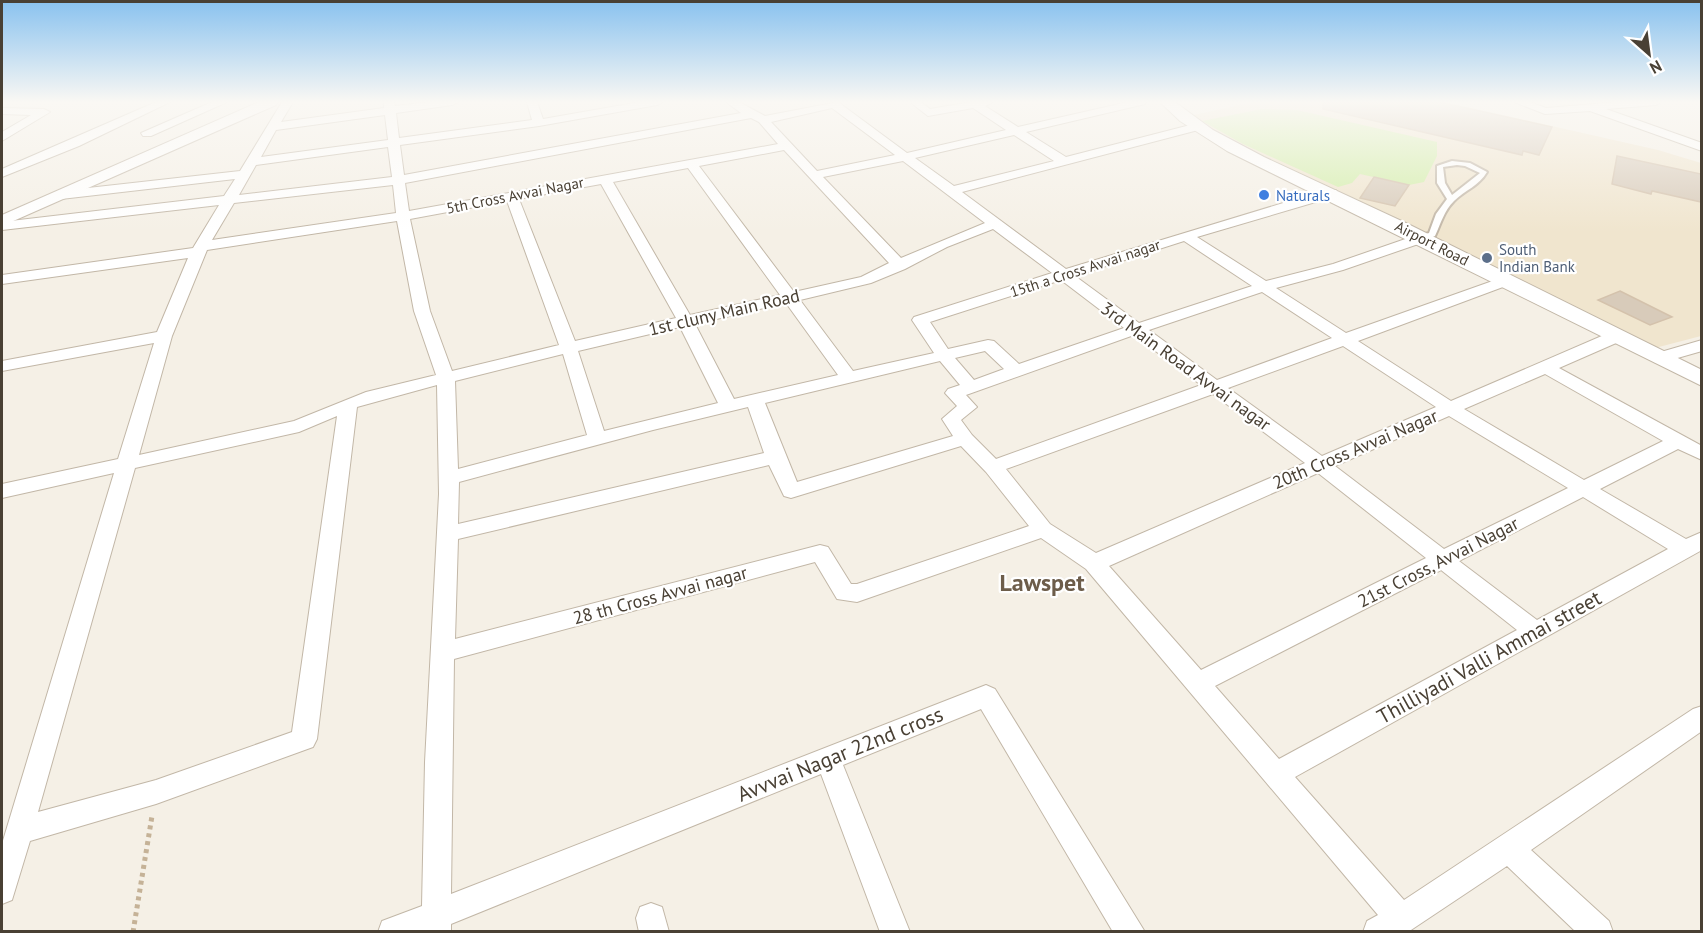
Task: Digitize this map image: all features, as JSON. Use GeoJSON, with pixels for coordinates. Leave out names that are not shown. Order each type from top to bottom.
{"type":"FeatureCollection","features":[{"type":"Feature","properties":{"kind":"street"},"geometry":{"type":"LineString","coordinates":[[2,173],[68,146]]}},
{"type":"Feature","properties":{"kind":"street"},"geometry":{"type":"LineString","coordinates":[[2,221],[171,146]]}},
{"type":"Feature","properties":{"kind":"street"},"geometry":{"type":"LineString","coordinates":[[2,890],[164,336],[200,249],[260,146]]}},
{"type":"Feature","properties":{"kind":"street"},"geometry":{"type":"LineString","coordinates":[[61,195],[246,168],[374,146]]}},
{"type":"Feature","properties":{"kind":"street"},"geometry":{"type":"LineString","coordinates":[[394,146],[403,216],[422,311],[446,379],[447,534],[438,762],[436,923]]}},
{"type":"Feature","properties":{"kind":"street"},"geometry":{"type":"LineString","coordinates":[[2,226],[399,180],[595,146]]}},
{"type":"Feature","properties":{"kind":"street"},"geometry":{"type":"LineString","coordinates":[[788,146],[900,266]]}},
{"type":"Feature","properties":{"kind":"street","name":"5th Cross Avvai Nagar"},"geometry":{"type":"LineString","coordinates":[[2,279],[403,216],[788,146]]}},
{"type":"Feature","properties":{"kind":"street","name":"3rd Main Road Avvai nagar"},"geometry":{"type":"LineString","coordinates":[[889,146],[1319,464],[1535,631]]}},
{"type":"Feature","properties":{"kind":"street"},"geometry":{"type":"LineString","coordinates":[[815,175],[952,146]]}},
{"type":"Feature","properties":{"kind":"street"},"geometry":{"type":"LineString","coordinates":[[1040,146],[1063,161]]}},
{"type":"Feature","properties":{"kind":"street"},"geometry":{"type":"LineString","coordinates":[[951,191],[1124,146]]}},
{"type":"Feature","properties":{"kind":"street","name":"Airport Road"},"geometry":{"type":"LineString","coordinates":[[1235,146],[1701,379]]}},
{"type":"Feature","properties":{"kind":"street"},"geometry":{"type":"LineString","coordinates":[[691,163],[848,376]]}},
{"type":"Feature","properties":{"kind":"street"},"geometry":{"type":"LineString","coordinates":[[604,178],[685,321],[729,406]]}},
{"type":"Feature","properties":{"kind":"street","name":"15th a Cross Avvai nagar"},"geometry":{"type":"LineString","coordinates":[[971,387],[944,355],[920,320],[1331,193]]}},
{"type":"Feature","properties":{"kind":"street"},"geometry":{"type":"LineString","coordinates":[[511,195],[568,348],[597,438]]}},
{"type":"Feature","properties":{"kind":"street","name":"1st cluny Main Road"},"geometry":{"type":"LineString","coordinates":[[2,491],[299,426],[348,404],[568,348],[866,280],[900,266],[942,244],[996,223]]}},
{"type":"Feature","properties":{"kind":"street"},"geometry":{"type":"LineString","coordinates":[[1186,236],[1451,409],[1583,489],[1693,545]]}},
{"type":"Feature","properties":{"kind":"street"},"geometry":{"type":"LineString","coordinates":[[1422,238],[1338,267],[1263,287],[1136,329],[954,393],[968,407],[951,419],[965,439],[993,467],[1043,529],[1094,563],[1276,774],[1390,925],[1509,849],[1701,717]]}},
{"type":"Feature","properties":{"kind":"street"},"geometry":{"type":"LineString","coordinates":[[993,467],[1506,281]]}},
{"type":"Feature","properties":{"kind":"street"},"geometry":{"type":"LineString","coordinates":[[2,366],[164,336]]}},
{"type":"Feature","properties":{"kind":"street","name":"20th Cross Avvai Nagar"},"geometry":{"type":"LineString","coordinates":[[1094,563],[1617,336]]}},
{"type":"Feature","properties":{"kind":"street"},"geometry":{"type":"LineString","coordinates":[[448,478],[754,399],[988,345],[1016,371]]}},
{"type":"Feature","properties":{"kind":"street"},"geometry":{"type":"LineString","coordinates":[[1660,358],[1701,345]]}},
{"type":"Feature","properties":{"kind":"street"},"geometry":{"type":"LineString","coordinates":[[1547,368],[1701,454]]}},
{"type":"Feature","properties":{"kind":"street"},"geometry":{"type":"LineString","coordinates":[[754,399],[775,457],[790,490],[965,439]]}},
{"type":"Feature","properties":{"kind":"street"},"geometry":{"type":"LineString","coordinates":[[19,831],[156,792],[304,739],[348,404]]}},
{"type":"Feature","properties":{"kind":"street","name":"21st Cross, Avvai Nagar"},"geometry":{"type":"LineString","coordinates":[[1197,683],[1678,441]]}},
{"type":"Feature","properties":{"kind":"street"},"geometry":{"type":"LineString","coordinates":[[447,534],[775,457]]}},
{"type":"Feature","properties":{"kind":"street","name":"28 th Cross Avvai nagar"},"geometry":{"type":"LineString","coordinates":[[442,652],[820,553],[845,593],[857,593],[1043,529]]}},
{"type":"Feature","properties":{"kind":"street","name":"Thilliyadi Valli Ammai street"},"geometry":{"type":"LineString","coordinates":[[1276,774],[1693,545]]}},
{"type":"Feature","properties":{"kind":"street","name":"Avvvai Nagar 22nd cross"},"geometry":{"type":"LineString","coordinates":[[393,932],[436,923],[828,759],[986,696],[1130,932]]}},
{"type":"Feature","properties":{"kind":"street"},"geometry":{"type":"LineString","coordinates":[[828,759],[895,932]]}},
{"type":"Feature","properties":{"kind":"street"},"geometry":{"type":"LineString","coordinates":[[1509,849],[1598,932]]}},
{"type":"Feature","properties":{"kind":"lane"},"geometry":{"type":"LineString","coordinates":[[1422,238],[1432,234],[1438,215],[1450,198],[1481,177],[1484,172],[1468,164],[1449,162],[1440,166],[1441,183],[1450,198]]}},
{"type":"Feature","properties":{"kind":"path"},"geometry":{"type":"LineString","coordinates":[[134,932],[156,792]]}},
{"type":"Feature","properties":{"kind":"shaded area"},"geometry":{"type":"Polygon","coordinates":[[[1241,146],[1638,146],[1701,163],[1701,336],[1655,348],[1457,248],[1241,146]]]}},
{"type":"Feature","properties":{"kind":"green space"},"geometry":{"type":"Polygon","coordinates":[[[1246,146],[1437,146],[1437,156],[1424,182],[1409,185],[1360,174],[1352,183],[1338,187],[1246,146]]]}},
{"type":"Feature","properties":{"kind":"building"},"geometry":{"type":"Polygon","coordinates":[[[1481,146],[1543,146],[1539,155],[1523,151],[1522,155],[1481,146]]]}},
{"type":"Feature","properties":{"kind":"building"},"geometry":{"type":"Polygon","coordinates":[[[1617,156],[1701,174],[1701,202],[1652,191],[1651,194],[1612,184],[1617,156]]]}},
{"type":"Feature","properties":{"kind":"building"},"geometry":{"type":"Polygon","coordinates":[[[1374,177],[1409,185],[1395,206],[1360,198],[1374,177]]]}},
{"type":"Feature","properties":{"kind":"building"},"geometry":{"type":"Polygon","coordinates":[[[1620,291],[1672,317],[1650,325],[1598,300],[1620,291]]]}},
{"type":"Feature","properties":{"kind":"place","name":"Naturals"},"geometry":{"type":"Point","coordinates":[1264,195]}},
{"type":"Feature","properties":{"kind":"place","name":"South Indian Bank"},"geometry":{"type":"Point","coordinates":[1487,258]}},
{"type":"Feature","properties":{"kind":"district","name":"Lawspet"},"geometry":{"type":"Point","coordinates":[1042,582]}}]}
